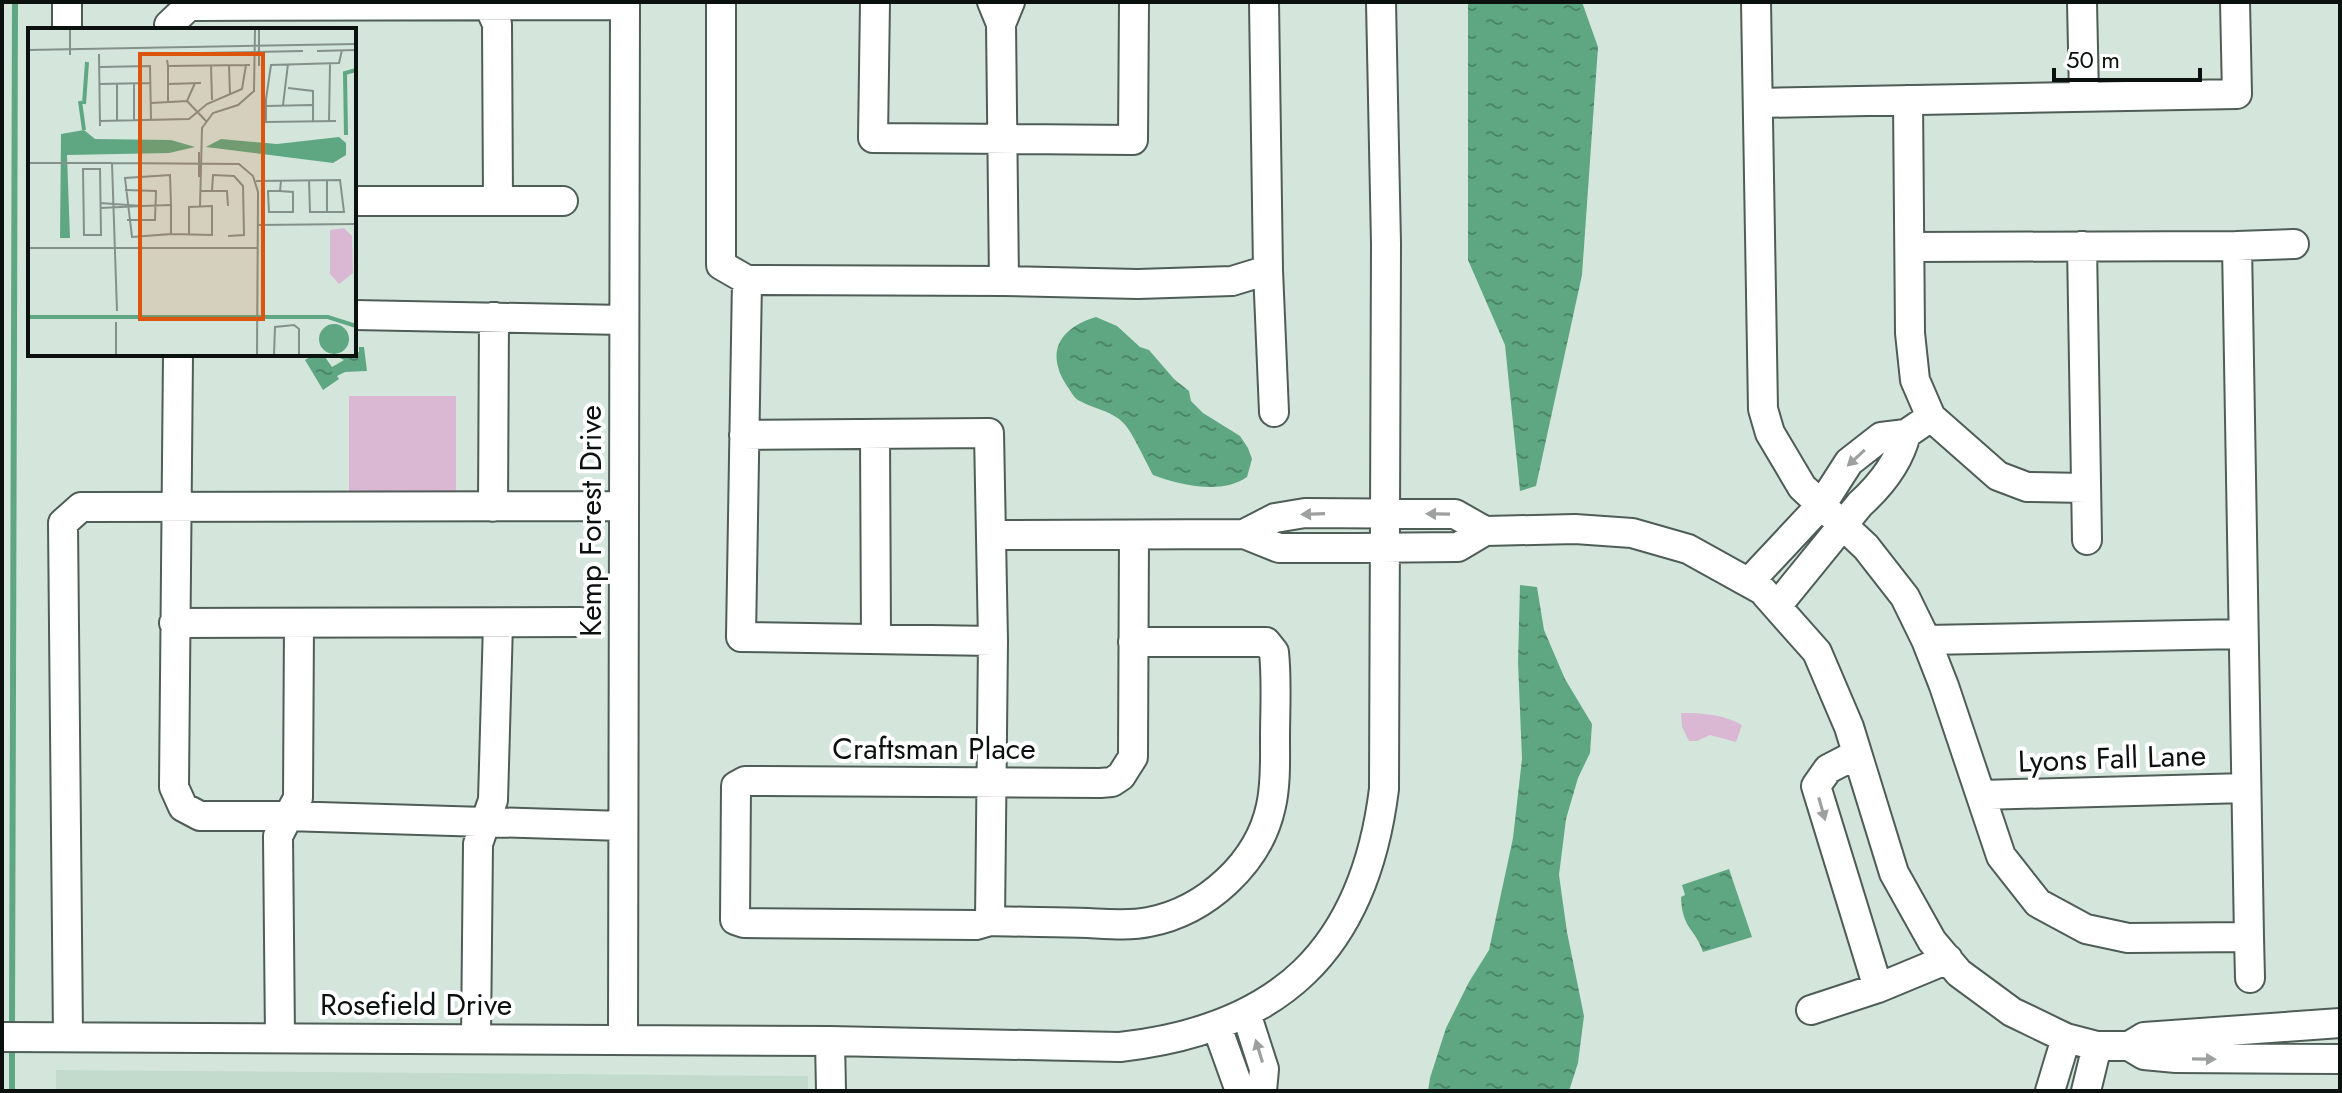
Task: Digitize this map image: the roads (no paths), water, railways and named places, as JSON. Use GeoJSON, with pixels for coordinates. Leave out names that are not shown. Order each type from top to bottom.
{"type":"FeatureCollection","features":[{"type":"Feature","properties":{"kind":"street"},"geometry":{"type":"LineString","coordinates":[[67,2],[67,28]]}},
{"type":"Feature","properties":{"kind":"street"},"geometry":{"type":"LineString","coordinates":[[721,2],[721,265],[747,280],[1138,284],[1232,281],[1268,270]]}},
{"type":"Feature","properties":{"kind":"street"},"geometry":{"type":"LineString","coordinates":[[875,2],[873,138],[1133,140],[1134,2]]}},
{"type":"Feature","properties":{"kind":"street"},"geometry":{"type":"LineString","coordinates":[[1264,2],[1268,270],[1274,412]]}},
{"type":"Feature","properties":{"kind":"street","name":"Rosefield Drive"},"geometry":{"type":"LineString","coordinates":[[2,1037],[623,1039],[1120,1047],[1166,1042],[1217,1027],[1265,1004],[1303,973],[1330,945],[1366,876],[1379,832],[1384,789],[1386,244],[1381,2]]}},
{"type":"Feature","properties":{"kind":"street"},"geometry":{"type":"LineString","coordinates":[[1756,2],[1763,409],[1770,433],[1802,487],[1866,547],[1905,597],[1926,640],[2001,856],[2038,903],[2086,929],[2128,938],[2249,937]]}},
{"type":"Feature","properties":{"kind":"street"},"geometry":{"type":"LineString","coordinates":[[2082,2],[2084,96]]}},
{"type":"Feature","properties":{"kind":"street"},"geometry":{"type":"LineString","coordinates":[[1758,103],[2237,94],[2235,2]]}},
{"type":"Feature","properties":{"kind":"street"},"geometry":{"type":"LineString","coordinates":[[488,3],[497,24],[498,201]]}},
{"type":"Feature","properties":{"kind":"street"},"geometry":{"type":"LineString","coordinates":[[169,28],[189,6],[294,13],[488,3],[625,4]]}},
{"type":"Feature","properties":{"kind":"street","name":"Kemp Forest Drive"},"geometry":{"type":"LineString","coordinates":[[623,1039],[625,4]]}},
{"type":"Feature","properties":{"kind":"street"},"geometry":{"type":"LineString","coordinates":[[1001,9],[1004,281]]}},
{"type":"Feature","properties":{"kind":"street"},"geometry":{"type":"LineString","coordinates":[[1908,100],[1910,333],[1915,380],[1931,417],[1998,476],[2027,487],[2086,488]]}},
{"type":"Feature","properties":{"kind":"street"},"geometry":{"type":"LineString","coordinates":[[356,201],[563,201]]}},
{"type":"Feature","properties":{"kind":"street"},"geometry":{"type":"LineString","coordinates":[[1911,247],[2294,244]]}},
{"type":"Feature","properties":{"kind":"street"},"geometry":{"type":"LineString","coordinates":[[2082,246],[2087,540]]}},
{"type":"Feature","properties":{"kind":"street"},"geometry":{"type":"LineString","coordinates":[[2237,246],[2250,978]]}},
{"type":"Feature","properties":{"kind":"street"},"geometry":{"type":"LineString","coordinates":[[747,280],[741,637],[993,641]]}},
{"type":"Feature","properties":{"kind":"street"},"geometry":{"type":"LineString","coordinates":[[356,315],[624,320]]}},
{"type":"Feature","properties":{"kind":"street"},"geometry":{"type":"LineString","coordinates":[[493,507],[494,317]]}},
{"type":"Feature","properties":{"kind":"street"},"geometry":{"type":"LineString","coordinates":[[178,356],[174,787],[183,807],[200,816],[623,826]]}},
{"type":"Feature","properties":{"kind":"street"},"geometry":{"type":"LineString","coordinates":[[1749,582],[1822,504],[1849,462],[1881,437],[1906,434],[1931,417]]}},
{"type":"Feature","properties":{"kind":"street"},"geometry":{"type":"LineString","coordinates":[[744,435],[989,433],[993,641],[990,921],[1123,924],[1147,923],[1173,916],[1201,902],[1228,881],[1262,834],[1272,805],[1274,777],[1274,652],[1266,642],[1133,642],[1134,535]]}},
{"type":"Feature","properties":{"kind":"street"},"geometry":{"type":"LineString","coordinates":[[875,434],[876,639]]}},
{"type":"Feature","properties":{"kind":"street"},"geometry":{"type":"LineString","coordinates":[[1777,606],[1843,524],[1875,490],[1901,454],[1906,434]]}},
{"type":"Feature","properties":{"kind":"street"},"geometry":{"type":"LineString","coordinates":[[68,1037],[63,523],[81,507],[624,506]]}},
{"type":"Feature","properties":{"kind":"street"},"geometry":{"type":"LineString","coordinates":[[1244,534],[1275,518],[1305,513],[1455,514],[1485,531]]}},
{"type":"Feature","properties":{"kind":"street"},"geometry":{"type":"LineString","coordinates":[[992,535],[1244,534],[1279,548],[1458,547],[1485,531],[1575,529],[1632,533],[1688,549],[1762,590],[1817,652],[1857,754],[1894,873],[1932,941],[1959,973],[2012,1012],[2066,1038],[2097,1046],[2129,1046],[2144,1037],[2340,1023]]}},
{"type":"Feature","properties":{"kind":"street"},"geometry":{"type":"LineString","coordinates":[[1786,542],[1812,564]]}},
{"type":"Feature","properties":{"kind":"street"},"geometry":{"type":"LineString","coordinates":[[174,623],[580,622]]}},
{"type":"Feature","properties":{"kind":"street"},"geometry":{"type":"LineString","coordinates":[[280,1037],[278,836],[298,798],[299,623]]}},
{"type":"Feature","properties":{"kind":"street"},"geometry":{"type":"LineString","coordinates":[[476,1038],[478,844],[493,800],[498,624]]}},
{"type":"Feature","properties":{"kind":"street"},"geometry":{"type":"LineString","coordinates":[[1926,640],[2243,634]]}},
{"type":"Feature","properties":{"kind":"street","name":"Craftsman Place"},"geometry":{"type":"LineString","coordinates":[[990,921],[976,925],[744,923],[735,920],[736,786],[745,781],[1112,782],[1128,768],[1133,747],[1133,642]]}},
{"type":"Feature","properties":{"kind":"street"},"geometry":{"type":"LineString","coordinates":[[1857,754],[1828,769],[1816,786],[1878,988]]}},
{"type":"Feature","properties":{"kind":"street","name":"Lyons Fall Lane"},"geometry":{"type":"LineString","coordinates":[[1981,795],[2246,788]]}},
{"type":"Feature","properties":{"kind":"street"},"geometry":{"type":"LineString","coordinates":[[1811,1010],[1878,988],[1948,959]]}},
{"type":"Feature","properties":{"kind":"street"},"geometry":{"type":"LineString","coordinates":[[1246,1013],[1264,1069],[1262,1091]]}},
{"type":"Feature","properties":{"kind":"street"},"geometry":{"type":"LineString","coordinates":[[1217,1027],[1240,1091]]}},
{"type":"Feature","properties":{"kind":"street"},"geometry":{"type":"LineString","coordinates":[[2050,1091],[2066,1038]]}},
{"type":"Feature","properties":{"kind":"street"},"geometry":{"type":"LineString","coordinates":[[830,1041],[831,1091]]}},
{"type":"Feature","properties":{"kind":"street"},"geometry":{"type":"LineString","coordinates":[[2086,1091],[2097,1046]]}},
{"type":"Feature","properties":{"kind":"street"},"geometry":{"type":"LineString","coordinates":[[2129,1046],[2144,1055],[2176,1058],[2340,1059]]}},
{"type":"Feature","properties":{"kind":"water"},"geometry":{"type":"Polygon","coordinates":[[[1468,2],[1582,2],[1598,47],[1582,275],[1536,486],[1520,491],[1505,345],[1468,260],[1468,2]]]}},
{"type":"Feature","properties":{"kind":"water"},"geometry":{"type":"Polygon","coordinates":[[[1096,317],[1117,326],[1140,347],[1149,350],[1189,391],[1191,401],[1203,413],[1240,436],[1252,459],[1247,477],[1226,486],[1213,487],[1188,485],[1153,475],[1133,436],[1121,421],[1075,397],[1060,374],[1057,363],[1059,343],[1073,328],[1096,317]]]}},
{"type":"Feature","properties":{"kind":"water"},"geometry":{"type":"Polygon","coordinates":[[[359,347],[364,347],[367,371],[345,372],[323,390],[305,360],[312,356],[324,356],[332,367],[344,360],[340,356],[356,356],[359,347]]]}},
{"type":"Feature","properties":{"kind":"water"},"geometry":{"type":"Polygon","coordinates":[[[1520,585],[1537,587],[1544,630],[1565,679],[1592,724],[1590,753],[1578,778],[1566,819],[1559,875],[1584,1016],[1578,1063],[1569,1091],[1428,1091],[1446,1028],[1489,950],[1513,838],[1522,759],[1518,662],[1520,585]]]}},
{"type":"Feature","properties":{"kind":"water"},"geometry":{"type":"Polygon","coordinates":[[[1729,869],[1752,937],[1703,952],[1684,916],[1682,885],[1729,869]]]}},
{"type":"Feature","properties":{"kind":"waterway"},"geometry":{"type":"LineString","coordinates":[[12,1030],[15,2]]}},
{"type":"Feature","properties":{"kind":"waterway"},"geometry":{"type":"LineString","coordinates":[[12,1046],[12,1091]]}}]}
